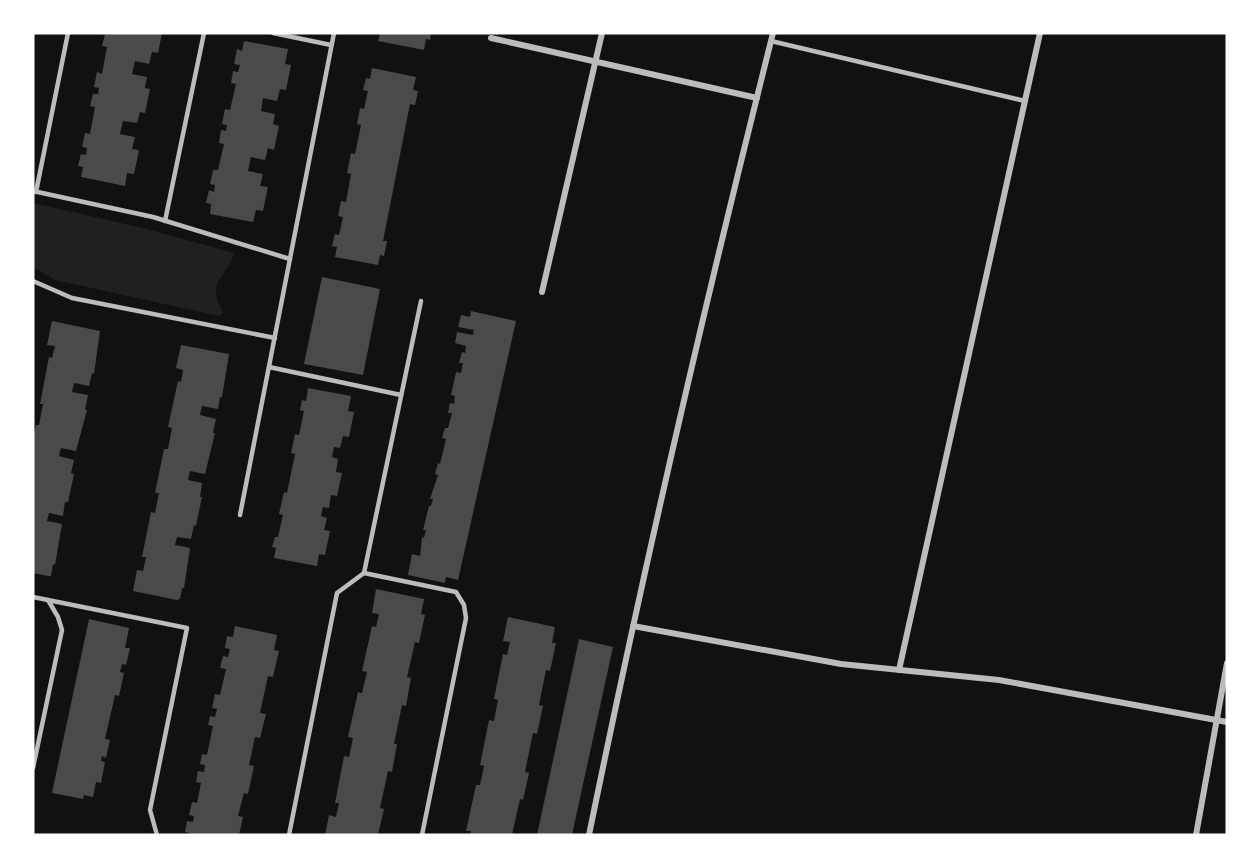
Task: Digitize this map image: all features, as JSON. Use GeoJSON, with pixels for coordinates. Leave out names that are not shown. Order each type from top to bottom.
{"type":"FeatureCollection","features":[{"type":"Feature","properties":{"kind":"street"},"geometry":{"type":"LineString","coordinates":[[542,292],[602,33]]}},
{"type":"Feature","properties":{"kind":"street"},"geometry":{"type":"LineString","coordinates":[[589,835],[633,626],[724,230],[773,33]]}},
{"type":"Feature","properties":{"kind":"street"},"geometry":{"type":"LineString","coordinates":[[899,670],[1040,33]]}},
{"type":"Feature","properties":{"kind":"street"},"geometry":{"type":"LineString","coordinates":[[491,38],[757,98]]}},
{"type":"Feature","properties":{"kind":"street"},"geometry":{"type":"LineString","coordinates":[[633,626],[841,664],[999,680],[1227,722]]}},
{"type":"Feature","properties":{"kind":"street"},"geometry":{"type":"LineString","coordinates":[[1196,835],[1227,663]]}},
{"type":"Feature","properties":{"kind":"lane"},"geometry":{"type":"LineString","coordinates":[[69,33],[35,191],[165,221],[290,259]]}},
{"type":"Feature","properties":{"kind":"lane"},"geometry":{"type":"LineString","coordinates":[[165,221],[204,33]]}},
{"type":"Feature","properties":{"kind":"lane"},"geometry":{"type":"LineString","coordinates":[[273,33],[331,45]]}},
{"type":"Feature","properties":{"kind":"lane"},"geometry":{"type":"LineString","coordinates":[[240,515],[334,33]]}},
{"type":"Feature","properties":{"kind":"lane"},"geometry":{"type":"LineString","coordinates":[[771,41],[1025,101]]}},
{"type":"Feature","properties":{"kind":"lane"},"geometry":{"type":"LineString","coordinates":[[33,281],[72,298],[275,338]]}},
{"type":"Feature","properties":{"kind":"lane"},"geometry":{"type":"LineString","coordinates":[[289,835],[337,592],[364,573],[421,301]]}},
{"type":"Feature","properties":{"kind":"lane"},"geometry":{"type":"LineString","coordinates":[[269,367],[401,395]]}},
{"type":"Feature","properties":{"kind":"lane"},"geometry":{"type":"LineString","coordinates":[[364,573],[456,592],[464,605],[466,618],[422,835]]}},
{"type":"Feature","properties":{"kind":"lane"},"geometry":{"type":"LineString","coordinates":[[33,597],[187,628],[150,810],[157,835]]}},
{"type":"Feature","properties":{"kind":"lane"},"geometry":{"type":"LineString","coordinates":[[33,768],[62,630],[58,617],[47,600]]}},
{"type":"Feature","properties":{"kind":"shaded area"},"geometry":{"type":"Polygon","coordinates":[[[33,203],[143,228],[234,253],[217,286],[216,293],[223,312],[219,316],[55,280],[33,267],[33,203]]]}},
{"type":"Feature","properties":{"kind":"building"},"geometry":{"type":"Polygon","coordinates":[[[110,33],[162,33],[158,53],[152,52],[149,64],[135,61],[132,74],[147,77],[145,88],[150,89],[145,113],[140,112],[137,123],[123,121],[120,134],[135,137],[132,149],[139,150],[134,174],[127,173],[125,186],[81,177],[83,167],[78,166],[81,154],[86,155],[87,148],[82,147],[85,133],[90,134],[95,107],[90,106],[93,94],[98,94],[99,88],[94,87],[97,72],[102,74],[107,47],[102,46],[105,34],[110,35],[110,33]]]}},
{"type":"Feature","properties":{"kind":"building"},"geometry":{"type":"Polygon","coordinates":[[[380,33],[431,33],[430,40],[426,39],[424,50],[378,41],[380,33]]]}},
{"type":"Feature","properties":{"kind":"building"},"geometry":{"type":"Polygon","coordinates":[[[244,41],[288,49],[285,64],[291,65],[286,90],[280,89],[277,101],[263,98],[261,111],[275,114],[273,124],[279,126],[274,150],[268,148],[265,160],[251,157],[248,171],[263,174],[260,186],[268,187],[263,211],[256,210],[253,222],[210,214],[211,204],[206,203],[209,190],[214,192],[215,185],[210,184],[213,170],[218,170],[224,144],[219,143],[221,130],[226,131],[227,125],[222,124],[225,109],[230,110],[236,84],[231,83],[233,71],[238,72],[240,65],[234,64],[237,49],[242,51],[244,41]]]}},
{"type":"Feature","properties":{"kind":"building"},"geometry":{"type":"Polygon","coordinates":[[[372,68],[416,77],[413,90],[418,91],[415,105],[410,104],[383,241],[387,241],[384,256],[380,255],[378,265],[335,257],[337,247],[332,246],[335,234],[339,235],[343,217],[338,216],[341,201],[346,202],[351,174],[347,173],[351,153],[355,154],[361,125],[357,124],[360,108],[364,109],[368,91],[363,90],[366,78],[370,79],[372,68]]]}},
{"type":"Feature","properties":{"kind":"building"},"geometry":{"type":"Polygon","coordinates":[[[322,277],[380,289],[363,375],[304,364],[322,277]]]}},
{"type":"Feature","properties":{"kind":"building"},"geometry":{"type":"Polygon","coordinates":[[[471,311],[516,321],[458,580],[446,577],[445,583],[408,575],[412,554],[420,556],[422,537],[424,538],[426,530],[423,530],[438,475],[435,474],[446,439],[442,438],[445,428],[448,428],[452,413],[448,413],[450,403],[454,404],[455,396],[451,395],[456,372],[461,373],[463,363],[459,363],[466,346],[455,343],[457,332],[473,335],[474,330],[458,327],[461,315],[470,317],[471,311]]]}},
{"type":"Feature","properties":{"kind":"building"},"geometry":{"type":"Polygon","coordinates":[[[52,321],[100,331],[94,374],[92,373],[89,386],[74,383],[72,392],[88,395],[85,410],[87,410],[76,451],[61,448],[59,456],[74,460],[71,473],[74,474],[63,516],[49,513],[47,521],[62,524],[55,565],[53,564],[51,576],[48,576],[33,573],[33,438],[36,425],[39,425],[43,404],[40,404],[49,357],[52,358],[55,346],[47,345],[52,321]]]}},
{"type":"Feature","properties":{"kind":"building"},"geometry":{"type":"Polygon","coordinates":[[[181,345],[229,354],[218,409],[202,406],[200,415],[216,419],[213,433],[215,433],[205,474],[190,471],[188,480],[202,483],[200,497],[202,497],[191,539],[177,537],[175,545],[190,548],[184,588],[182,588],[180,599],[177,600],[133,591],[137,570],[143,571],[146,557],[142,557],[151,512],[155,513],[159,493],[155,493],[164,449],[168,449],[172,428],[168,427],[178,381],[181,382],[183,370],[176,368],[181,345]]]}},
{"type":"Feature","properties":{"kind":"building"},"geometry":{"type":"Polygon","coordinates":[[[308,388],[351,396],[348,411],[354,412],[349,437],[343,436],[340,448],[334,447],[332,457],[338,459],[336,472],[342,473],[337,496],[331,495],[329,508],[323,507],[321,516],[327,518],[324,530],[330,531],[325,555],[319,554],[317,566],[274,558],[276,548],[272,547],[275,537],[278,537],[283,515],[279,514],[284,492],[287,493],[295,454],[291,453],[295,434],[299,435],[304,411],[300,410],[302,400],[306,401],[308,388]]]}},
{"type":"Feature","properties":{"kind":"building"},"geometry":{"type":"Polygon","coordinates":[[[376,589],[424,599],[421,614],[425,615],[419,643],[415,642],[407,677],[411,678],[406,706],[402,705],[394,744],[397,744],[392,772],[388,771],[380,808],[384,809],[378,835],[325,835],[329,815],[336,817],[339,803],[335,803],[344,756],[349,757],[353,738],[348,737],[358,692],[362,693],[367,672],[362,671],[372,626],[376,627],[379,614],[372,613],[376,589]]]}},
{"type":"Feature","properties":{"kind":"building"},"geometry":{"type":"Polygon","coordinates":[[[508,617],[555,627],[552,643],[556,643],[550,671],[546,670],[539,705],[543,706],[537,734],[533,733],[525,772],[529,773],[523,800],[520,799],[512,835],[470,835],[471,831],[466,831],[476,785],[480,785],[484,766],[480,765],[489,720],[494,721],[498,700],[494,699],[503,654],[507,655],[510,642],[503,641],[508,617]]]}},
{"type":"Feature","properties":{"kind":"building"},"geometry":{"type":"Polygon","coordinates":[[[89,619],[129,628],[125,648],[130,648],[126,665],[122,664],[120,672],[124,673],[119,696],[115,695],[105,739],[110,740],[106,758],[102,756],[101,761],[105,762],[101,783],[96,782],[93,797],[84,795],[83,799],[52,793],[89,619]]]}},
{"type":"Feature","properties":{"kind":"building"},"geometry":{"type":"Polygon","coordinates":[[[235,626],[277,635],[274,650],[279,651],[273,677],[268,676],[260,713],[266,714],[260,738],[255,737],[249,765],[254,766],[248,794],[244,793],[238,816],[243,817],[239,835],[190,835],[185,832],[187,821],[193,822],[194,816],[189,815],[192,802],[197,803],[201,783],[196,782],[198,771],[204,772],[205,765],[200,764],[202,754],[207,755],[213,726],[208,725],[210,716],[215,717],[217,709],[212,708],[215,694],[220,695],[226,669],[220,668],[223,656],[228,657],[230,649],[225,648],[227,636],[233,637],[235,626]]]}},
{"type":"Feature","properties":{"kind":"building"},"geometry":{"type":"Polygon","coordinates":[[[579,639],[613,647],[572,835],[537,835],[579,639]]]}}]}
